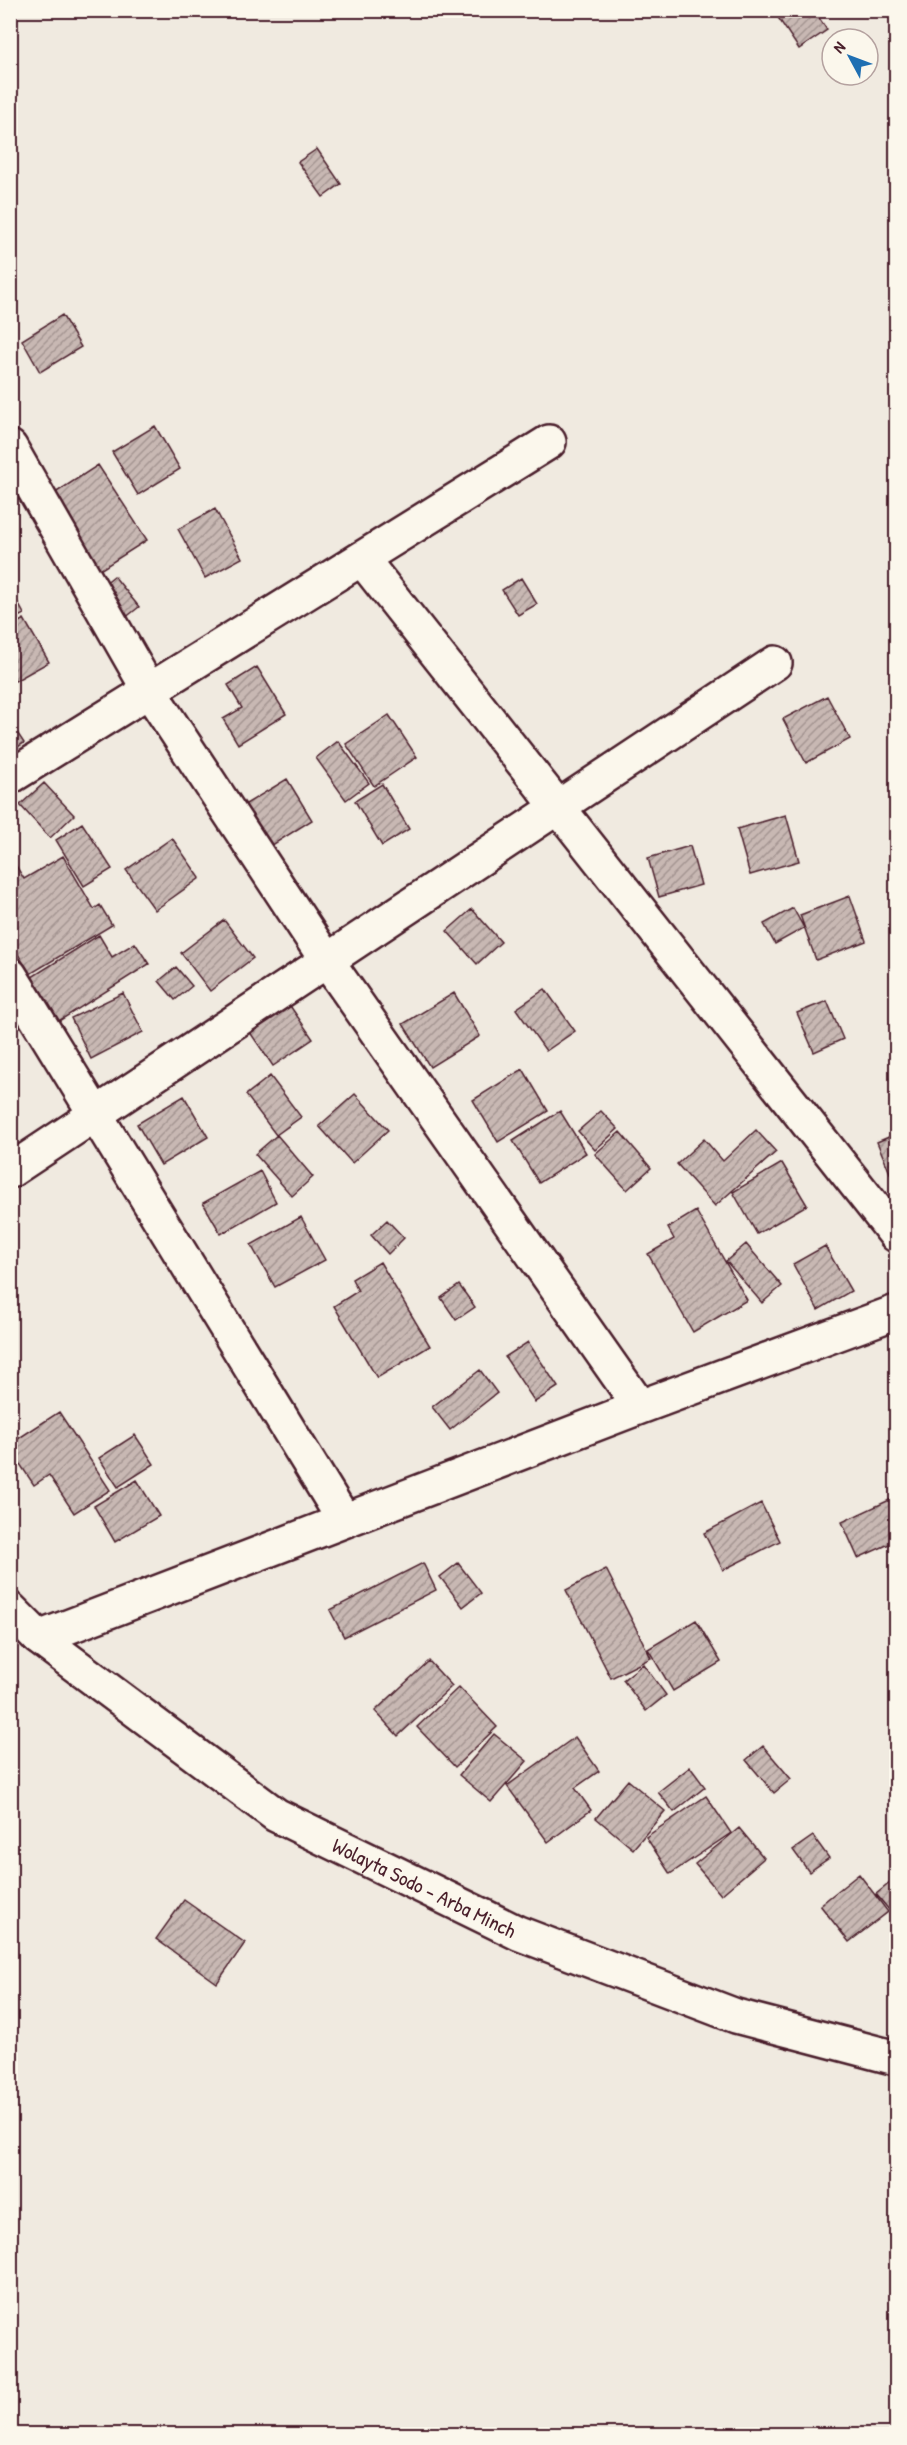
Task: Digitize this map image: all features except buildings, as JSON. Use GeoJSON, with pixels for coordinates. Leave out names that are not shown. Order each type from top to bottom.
{"type":"FeatureCollection","features":[{"type":"Feature","properties":{"kind":"main road"},"geometry":{"type":"LineString","coordinates":[[10,777],[549,442]]}},
{"type":"Feature","properties":{"kind":"main road"},"geometry":{"type":"LineString","coordinates":[[10,447],[150,692],[327,961],[640,1407]]}},
{"type":"Feature","properties":{"kind":"main road"},"geometry":{"type":"LineString","coordinates":[[362,559],[897,1235]]}},
{"type":"Feature","properties":{"kind":"main road"},"geometry":{"type":"LineString","coordinates":[[10,1171],[775,663]]}},
{"type":"Feature","properties":{"kind":"main road"},"geometry":{"type":"LineString","coordinates":[[10,975],[344,1520]]}},
{"type":"Feature","properties":{"kind":"main road"},"geometry":{"type":"LineString","coordinates":[[39,1638],[640,1407],[897,1312]]}},
{"type":"Feature","properties":{"kind":"main road","name":"Wolayta Sodo - Arba Minch"},"geometry":{"type":"LineString","coordinates":[[10,1609],[39,1638],[276,1815],[518,1933],[736,2016],[897,2058]]}}]}
